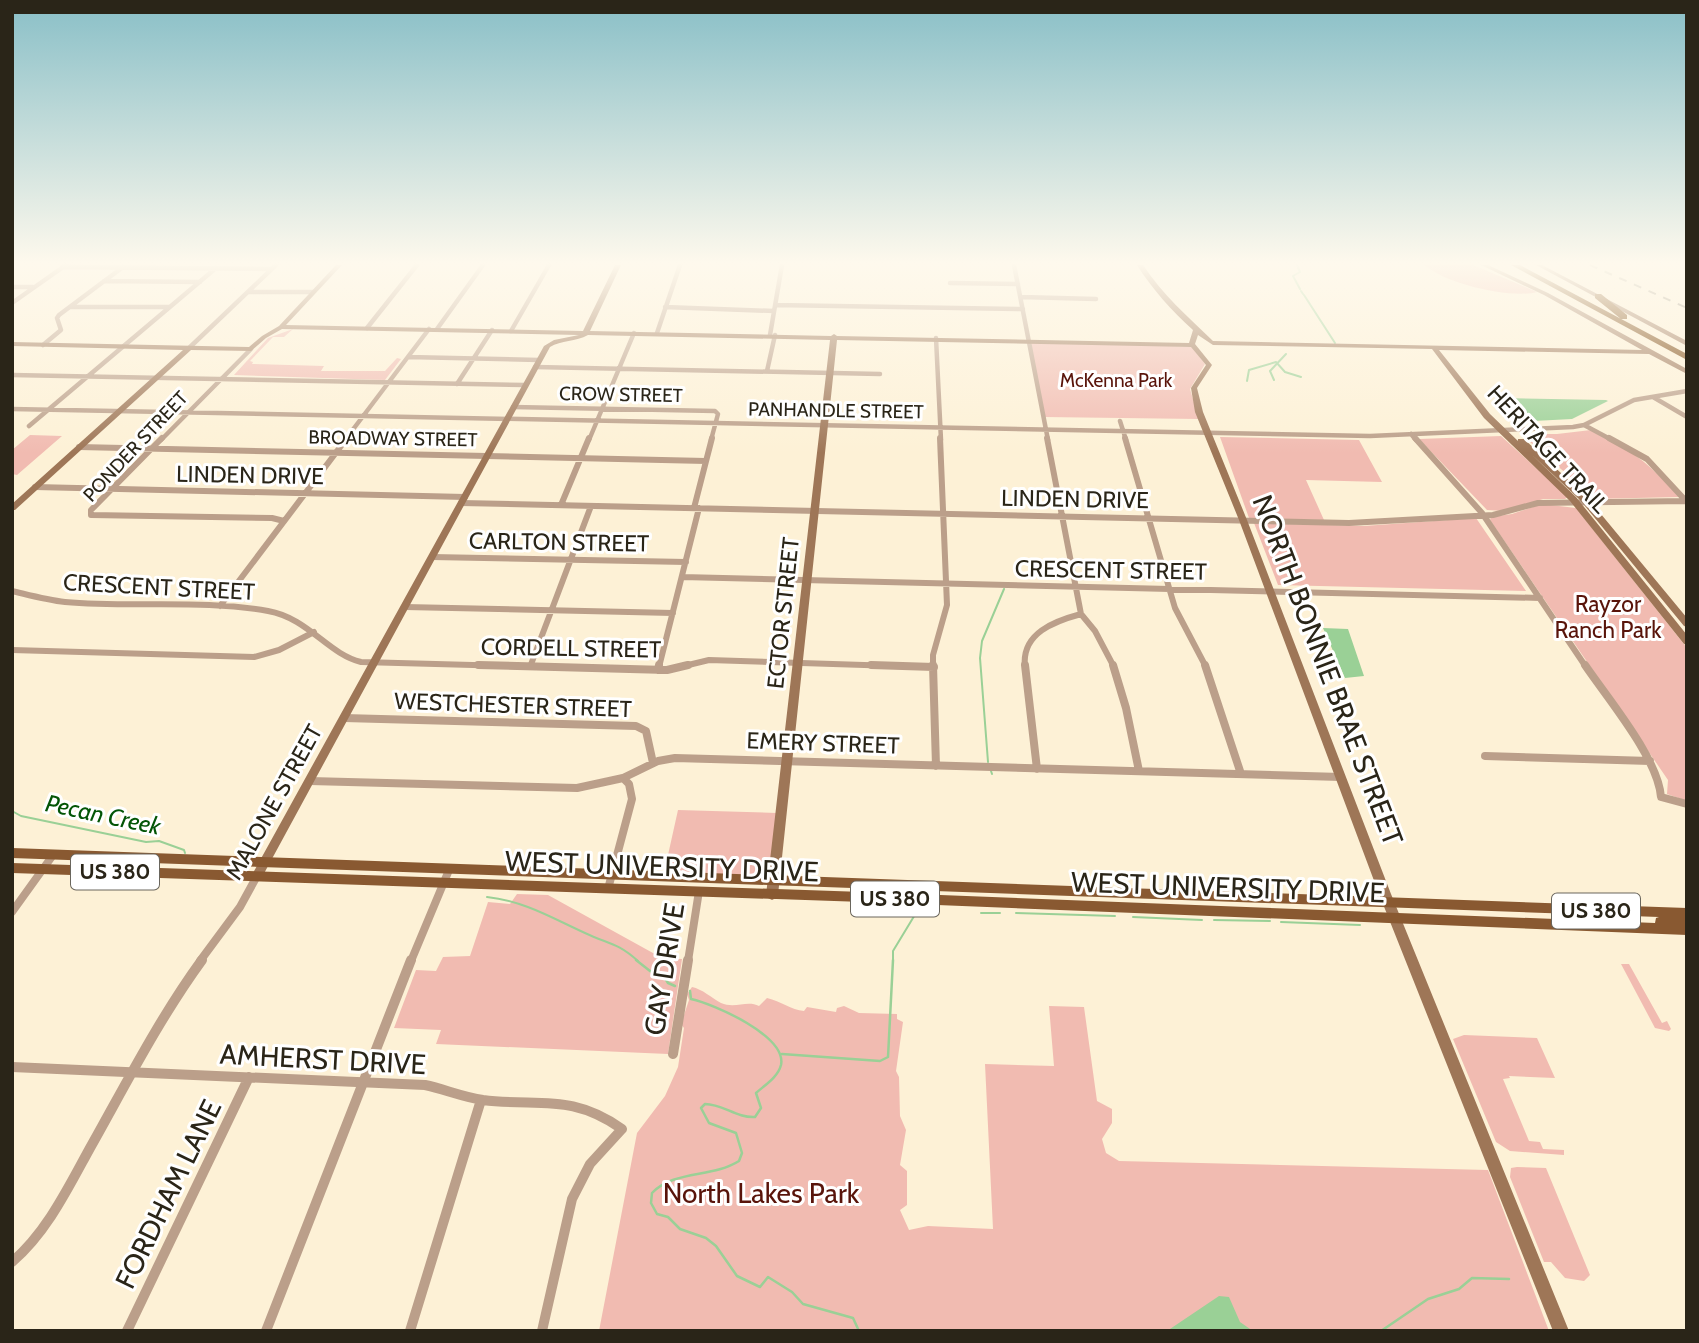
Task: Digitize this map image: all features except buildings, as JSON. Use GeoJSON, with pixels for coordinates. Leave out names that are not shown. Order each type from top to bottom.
{"type":"FeatureCollection","features":[{"type":"Feature","properties":{"kind":"highway"},"geometry":{"type":"LineString","coordinates":[[1633,328],[1687,356]]}},
{"type":"Feature","properties":{"kind":"highway"},"geometry":{"type":"LineString","coordinates":[[1641,328],[1687,356]]}},
{"type":"Feature","properties":{"kind":"main road","name":"WEST UNIVERSITY DRIVE"},"geometry":{"type":"LineString","coordinates":[[12,853],[449,870],[699,891],[772,888]]}},
{"type":"Feature","properties":{"kind":"main road","name":"WEST UNIVERSITY DRIVE"},"geometry":{"type":"LineString","coordinates":[[12,868],[441,883],[610,882],[1121,901],[1395,918],[1687,930]]}},
{"type":"Feature","properties":{"kind":"main road","name":"WEST UNIVERSITY DRIVE"},"geometry":{"type":"LineString","coordinates":[[1121,901],[1389,904],[1687,914]]}},
{"type":"Feature","properties":{"kind":"main road"},"geometry":{"type":"LineString","coordinates":[[1620,927],[1637,923],[1687,922]]}},
{"type":"Feature","properties":{"kind":"street"},"geometry":{"type":"LineString","coordinates":[[43,345],[61,330],[60,328]]}},
{"type":"Feature","properties":{"kind":"street"},"geometry":{"type":"LineString","coordinates":[[29,426],[147,328]]}},
{"type":"Feature","properties":{"kind":"street"},"geometry":{"type":"LineString","coordinates":[[12,508],[210,328]]}},
{"type":"Feature","properties":{"kind":"street","name":"PONDER STREET"},"geometry":{"type":"LineString","coordinates":[[280,328],[251,349],[112,489],[92,510],[91,515],[272,518],[284,521]]}},
{"type":"Feature","properties":{"kind":"street"},"geometry":{"type":"LineString","coordinates":[[339,328],[1653,352]]}},
{"type":"Feature","properties":{"kind":"street"},"geometry":{"type":"LineString","coordinates":[[587,332],[589,328]]}},
{"type":"Feature","properties":{"kind":"street"},"geometry":{"type":"LineString","coordinates":[[657,333],[659,328]]}},
{"type":"Feature","properties":{"kind":"street"},"geometry":{"type":"LineString","coordinates":[[767,372],[774,328]]}},
{"type":"Feature","properties":{"kind":"street"},"geometry":{"type":"LineString","coordinates":[[1026,328],[1081,614],[1101,638],[1116,668],[1139,771]]}},
{"type":"Feature","properties":{"kind":"street"},"geometry":{"type":"LineString","coordinates":[[1193,328],[1213,344]]}},
{"type":"Feature","properties":{"kind":"street"},"geometry":{"type":"LineString","coordinates":[[1608,328],[1687,372]]}},
{"type":"Feature","properties":{"kind":"street"},"geometry":{"type":"LineString","coordinates":[[1657,328],[1687,344]]}},
{"type":"Feature","properties":{"kind":"street"},"geometry":{"type":"LineString","coordinates":[[220,606],[388,383],[433,329]]}},
{"type":"Feature","properties":{"kind":"street"},"geometry":{"type":"LineString","coordinates":[[457,384],[492,330]]}},
{"type":"Feature","properties":{"kind":"street","name":"NORTH BONNIE BRAE STREET"},"geometry":{"type":"LineString","coordinates":[[1196,331],[1194,343],[1209,365],[1194,388],[1203,418],[1389,904],[1561,1331]]}},
{"type":"Feature","properties":{"kind":"street","name":"MALONE STREET"},"geometry":{"type":"LineString","coordinates":[[12,1262],[26,1250],[53,1214],[175,996],[240,907],[547,346],[557,340],[580,337],[587,332]]}},
{"type":"Feature","properties":{"kind":"street"},"geometry":{"type":"LineString","coordinates":[[561,505],[634,333]]}},
{"type":"Feature","properties":{"kind":"street","name":"ECTOR STREET"},"geometry":{"type":"LineString","coordinates":[[772,888],[834,336]]}},
{"type":"Feature","properties":{"kind":"street"},"geometry":{"type":"LineString","coordinates":[[936,338],[947,584],[944,616],[934,647],[936,766]]}},
{"type":"Feature","properties":{"kind":"street","name":"NORTH BONNIE BRAE STREET"},"geometry":{"type":"LineString","coordinates":[[1203,418],[1200,387],[1215,369],[1208,354],[1213,344]]}},
{"type":"Feature","properties":{"kind":"street"},"geometry":{"type":"LineString","coordinates":[[14,346],[251,349]]}},
{"type":"Feature","properties":{"kind":"street","name":"HERITAGE TRAIL"},"geometry":{"type":"LineString","coordinates":[[1438,348],[1500,430],[1574,501],[1687,642]]}},
{"type":"Feature","properties":{"kind":"street"},"geometry":{"type":"LineString","coordinates":[[408,357],[539,360]]}},
{"type":"Feature","properties":{"kind":"street"},"geometry":{"type":"LineString","coordinates":[[535,368],[880,374]]}},
{"type":"Feature","properties":{"kind":"street"},"geometry":{"type":"LineString","coordinates":[[12,375],[525,385]]}},
{"type":"Feature","properties":{"kind":"street","name":"HERITAGE TRAIL"},"geometry":{"type":"LineString","coordinates":[[1467,385],[1510,430],[1586,501],[1687,624]]}},
{"type":"Feature","properties":{"kind":"street","name":"PANHANDLE STREET"},"geometry":{"type":"LineString","coordinates":[[12,409],[1123,432],[1411,434],[1557,429],[1584,425],[1626,403],[1687,393]]}},
{"type":"Feature","properties":{"kind":"street"},"geometry":{"type":"LineString","coordinates":[[1653,397],[1687,417]]}},
{"type":"Feature","properties":{"kind":"street","name":"CROW STREET"},"geometry":{"type":"LineString","coordinates":[[513,408],[715,411],[718,414],[716,424]]}},
{"type":"Feature","properties":{"kind":"street"},"geometry":{"type":"LineString","coordinates":[[1120,421],[1168,588],[1175,608],[1203,659],[1241,774]]}},
{"type":"Feature","properties":{"kind":"street"},"geometry":{"type":"LineString","coordinates":[[659,670],[716,424]]}},
{"type":"Feature","properties":{"kind":"street"},"geometry":{"type":"LineString","coordinates":[[1584,425],[1647,459],[1686,501]]}},
{"type":"Feature","properties":{"kind":"street"},"geometry":{"type":"LineString","coordinates":[[1411,434],[1484,515],[1650,761],[1660,783],[1661,797],[1687,804]]}},
{"type":"Feature","properties":{"kind":"street","name":"BROADWAY STREET"},"geometry":{"type":"LineString","coordinates":[[79,447],[706,461]]}},
{"type":"Feature","properties":{"kind":"street"},"geometry":{"type":"LineString","coordinates":[[1544,470],[1556,475],[1579,498],[1586,501]]}},
{"type":"Feature","properties":{"kind":"street","name":"LINDEN DRIVE"},"geometry":{"type":"LineString","coordinates":[[35,487],[305,494],[591,506],[1349,523],[1484,515],[1512,512],[1538,503],[1686,501]]}},
{"type":"Feature","properties":{"kind":"street"},"geometry":{"type":"LineString","coordinates":[[1574,501],[1583,505],[1602,528],[1612,534]]}},
{"type":"Feature","properties":{"kind":"street"},"geometry":{"type":"LineString","coordinates":[[530,667],[591,506]]}},
{"type":"Feature","properties":{"kind":"street","name":"CARLTON STREET"},"geometry":{"type":"LineString","coordinates":[[432,557],[686,562]]}},
{"type":"Feature","properties":{"kind":"street"},"geometry":{"type":"LineString","coordinates":[[1634,577],[1648,577]]}},
{"type":"Feature","properties":{"kind":"street","name":"CRESCENT STREET"},"geometry":{"type":"LineString","coordinates":[[682,578],[1540,598]]}},
{"type":"Feature","properties":{"kind":"street","name":"CRESCENT STREET"},"geometry":{"type":"LineString","coordinates":[[12,592],[29,593],[63,602],[220,606],[270,611],[294,619],[349,659],[374,663]]}},
{"type":"Feature","properties":{"kind":"street"},"geometry":{"type":"LineString","coordinates":[[405,607],[673,613]]}},
{"type":"Feature","properties":{"kind":"street"},"geometry":{"type":"LineString","coordinates":[[1037,769],[1024,660],[1027,648],[1040,629],[1060,619],[1081,614]]}},
{"type":"Feature","properties":{"kind":"street"},"geometry":{"type":"LineString","coordinates":[[1675,628],[1687,634]]}},
{"type":"Feature","properties":{"kind":"street"},"geometry":{"type":"LineString","coordinates":[[12,650],[254,657],[279,650],[314,632]]}},
{"type":"Feature","properties":{"kind":"street","name":"CORDELL STREET"},"geometry":{"type":"LineString","coordinates":[[374,663],[676,670],[709,660],[934,667]]}},
{"type":"Feature","properties":{"kind":"street","name":"WESTCHESTER STREET"},"geometry":{"type":"LineString","coordinates":[[344,718],[636,726],[646,732],[653,763]]}},
{"type":"Feature","properties":{"kind":"street"},"geometry":{"type":"LineString","coordinates":[[1485,757],[1650,761]]}},
{"type":"Feature","properties":{"kind":"street","name":"EMERY STREET"},"geometry":{"type":"LineString","coordinates":[[310,781],[555,788],[595,786],[623,778],[653,763],[675,758],[1341,777]]}},
{"type":"Feature","properties":{"kind":"street"},"geometry":{"type":"LineString","coordinates":[[610,882],[632,799],[629,784],[623,778]]}},
{"type":"Feature","properties":{"kind":"street"},"geometry":{"type":"LineString","coordinates":[[12,912],[53,855]]}},
{"type":"Feature","properties":{"kind":"street"},"geometry":{"type":"LineString","coordinates":[[267,1331],[441,883],[449,870]]}},
{"type":"Feature","properties":{"kind":"street","name":"GAY DRIVE"},"geometry":{"type":"LineString","coordinates":[[673,1054],[699,891]]}},
{"type":"Feature","properties":{"kind":"street"},"geometry":{"type":"LineString","coordinates":[[12,1077],[16,1067]]}},
{"type":"Feature","properties":{"kind":"street","name":"AMHERST DRIVE"},"geometry":{"type":"LineString","coordinates":[[16,1067],[425,1085],[481,1100],[575,1104],[604,1114],[622,1129],[590,1164],[572,1199],[542,1331]]}},
{"type":"Feature","properties":{"kind":"street","name":"FORDHAM LANE"},"geometry":{"type":"LineString","coordinates":[[127,1331],[249,1077]]}},
{"type":"Feature","properties":{"kind":"street"},"geometry":{"type":"LineString","coordinates":[[410,1331],[481,1100]]}},
{"type":"Feature","properties":{"kind":"green space"},"geometry":{"type":"Polygon","coordinates":[[[293,329],[284,337],[273,337],[250,361],[252,364],[324,366],[321,371],[385,371],[397,358],[401,359],[385,380],[234,375],[268,338],[293,329]]]}},
{"type":"Feature","properties":{"kind":"green space","name":"McKenna Park"},"geometry":{"type":"Polygon","coordinates":[[[1028,340],[1192,347],[1205,364],[1190,389],[1199,419],[1044,417],[1028,340]]]}},
{"type":"Feature","properties":{"kind":"green space"},"geometry":{"type":"Polygon","coordinates":[[[1591,430],[1639,458],[1679,497],[1592,499],[1521,434],[1591,430]]]}},
{"type":"Feature","properties":{"kind":"green space"},"geometry":{"type":"Polygon","coordinates":[[[30,435],[62,436],[17,475],[12,474],[12,450],[30,435]]]}},
{"type":"Feature","properties":{"kind":"green space"},"geometry":{"type":"Polygon","coordinates":[[[1501,436],[1568,497],[1543,499],[1505,511],[1487,510],[1419,439],[1501,436]]]}},
{"type":"Feature","properties":{"kind":"green space"},"geometry":{"type":"Polygon","coordinates":[[[1220,437],[1359,440],[1382,482],[1306,480],[1324,520],[1249,518],[1220,437]]]}},
{"type":"Feature","properties":{"kind":"green space","name":"Rayzor Ranch Park"},"geometry":{"type":"Polygon","coordinates":[[[1542,504],[1576,508],[1687,648],[1687,801],[1667,794],[1668,780],[1490,520],[1491,517],[1512,514],[1542,504]]]}},
{"type":"Feature","properties":{"kind":"green space"},"geometry":{"type":"Polygon","coordinates":[[[1476,518],[1526,591],[1278,585],[1254,523],[1364,526],[1476,518]]]}},
{"type":"Feature","properties":{"kind":"green space"},"geometry":{"type":"Polygon","coordinates":[[[678,810],[777,813],[769,873],[766,876],[664,873],[678,810]]]}},
{"type":"Feature","properties":{"kind":"green space"},"geometry":{"type":"Polygon","coordinates":[[[517,894],[548,895],[662,958],[682,959],[668,1054],[436,1044],[441,1030],[394,1028],[416,970],[436,971],[443,957],[470,956],[488,902],[510,904],[517,894]]]}},
{"type":"Feature","properties":{"kind":"green space"},"geometry":{"type":"Polygon","coordinates":[[[1621,964],[1629,964],[1662,1023],[1667,1021],[1671,1029],[1669,1031],[1655,1028],[1621,964]]]}},
{"type":"Feature","properties":{"kind":"green space","name":"North Lakes Park"},"geometry":{"type":"Polygon","coordinates":[[[692,987],[726,1005],[759,1006],[767,998],[804,1011],[807,1007],[836,1012],[837,1008],[844,1006],[859,1013],[897,1014],[897,1019],[903,1022],[896,1071],[899,1077],[900,1116],[906,1130],[900,1165],[907,1171],[907,1205],[900,1210],[909,1230],[928,1226],[993,1229],[985,1064],[1054,1066],[1049,1006],[1084,1007],[1097,1101],[1112,1109],[1112,1123],[1102,1139],[1106,1153],[1119,1161],[1488,1170],[1549,1331],[599,1331],[637,1133],[665,1096],[678,1067],[684,1028],[681,1024],[689,1000],[687,994],[692,987]]]}},
{"type":"Feature","properties":{"kind":"green space"},"geometry":{"type":"Polygon","coordinates":[[[1464,1035],[1537,1038],[1555,1078],[1509,1076],[1510,1078],[1503,1079],[1529,1141],[1540,1142],[1543,1149],[1564,1150],[1564,1155],[1510,1151],[1496,1142],[1453,1039],[1464,1035]]]}},
{"type":"Feature","properties":{"kind":"green space"},"geometry":{"type":"Polygon","coordinates":[[[1511,1168],[1546,1168],[1590,1275],[1584,1281],[1565,1278],[1551,1262],[1544,1262],[1510,1177],[1511,1168]]]}},
{"type":"Feature","properties":{"kind":"shaded area"},"geometry":{"type":"Polygon","coordinates":[[[1498,400],[1608,401],[1572,419],[1517,422],[1498,400]]]}},
{"type":"Feature","properties":{"kind":"shaded area"},"geometry":{"type":"Polygon","coordinates":[[[1323,628],[1348,629],[1364,676],[1345,678],[1323,628]]]}},
{"type":"Feature","properties":{"kind":"shaded area"},"geometry":{"type":"Polygon","coordinates":[[[1219,1296],[1229,1297],[1240,1322],[1253,1331],[1167,1331],[1219,1296]]]}},
{"type":"Feature","properties":{"kind":"waterway"},"geometry":{"type":"LineString","coordinates":[[1325,328],[1335,343]]}},
{"type":"Feature","properties":{"kind":"waterway"},"geometry":{"type":"LineString","coordinates":[[1277,363],[1286,354]]}},
{"type":"Feature","properties":{"kind":"waterway"},"geometry":{"type":"LineString","coordinates":[[1247,381],[1249,370],[1277,363]]}},
{"type":"Feature","properties":{"kind":"waterway"},"geometry":{"type":"LineString","coordinates":[[1274,380],[1270,371],[1277,363]]}},
{"type":"Feature","properties":{"kind":"waterway"},"geometry":{"type":"LineString","coordinates":[[1277,363],[1285,372],[1301,377]]}},
{"type":"Feature","properties":{"kind":"waterway"},"geometry":{"type":"LineString","coordinates":[[988,762],[980,658],[982,641],[1004,589]]}},
{"type":"Feature","properties":{"kind":"waterway","name":"Pecan Creek"},"geometry":{"type":"LineString","coordinates":[[12,811],[21,816],[146,842],[159,841],[184,850],[185,853]]}},
{"type":"Feature","properties":{"kind":"waterway","name":"Pecan Creek"},"geometry":{"type":"LineString","coordinates":[[487,897],[538,911],[618,947],[638,961]]}},
{"type":"Feature","properties":{"kind":"waterway"},"geometry":{"type":"LineString","coordinates":[[893,960],[893,951],[916,913],[936,912]]}},
{"type":"Feature","properties":{"kind":"waterway"},"geometry":{"type":"LineString","coordinates":[[981,913],[1000,913]]}},
{"type":"Feature","properties":{"kind":"waterway"},"geometry":{"type":"LineString","coordinates":[[1016,913],[1115,916]]}},
{"type":"Feature","properties":{"kind":"waterway"},"geometry":{"type":"LineString","coordinates":[[1133,917],[1202,920]]}},
{"type":"Feature","properties":{"kind":"waterway"},"geometry":{"type":"LineString","coordinates":[[1214,920],[1270,921]]}},
{"type":"Feature","properties":{"kind":"waterway"},"geometry":{"type":"LineString","coordinates":[[1281,922],[1360,925]]}},
{"type":"Feature","properties":{"kind":"waterway","name":"Pecan Creek"},"geometry":{"type":"LineString","coordinates":[[636,960],[650,971],[663,975],[668,983],[675,986]]}},
{"type":"Feature","properties":{"kind":"waterway"},"geometry":{"type":"LineString","coordinates":[[782,1054],[880,1061],[888,1057],[893,960]]}},
{"type":"Feature","properties":{"kind":"waterway","name":"Pecan Creek"},"geometry":{"type":"LineString","coordinates":[[690,991],[691,999],[731,1014],[761,1033],[773,1043],[780,1054],[781,1065],[774,1077],[756,1093],[761,1108],[755,1117],[718,1106],[705,1104],[701,1108],[709,1123],[736,1133],[742,1153],[739,1161],[717,1170],[671,1181],[652,1193],[651,1203],[657,1214],[668,1217],[680,1229],[706,1238],[716,1246],[737,1276],[760,1287],[768,1277],[792,1292],[803,1304],[853,1318],[859,1331]]}},
{"type":"Feature","properties":{"kind":"waterway"},"geometry":{"type":"LineString","coordinates":[[1381,1331],[1428,1299],[1459,1289],[1472,1278],[1509,1279]]}}]}
